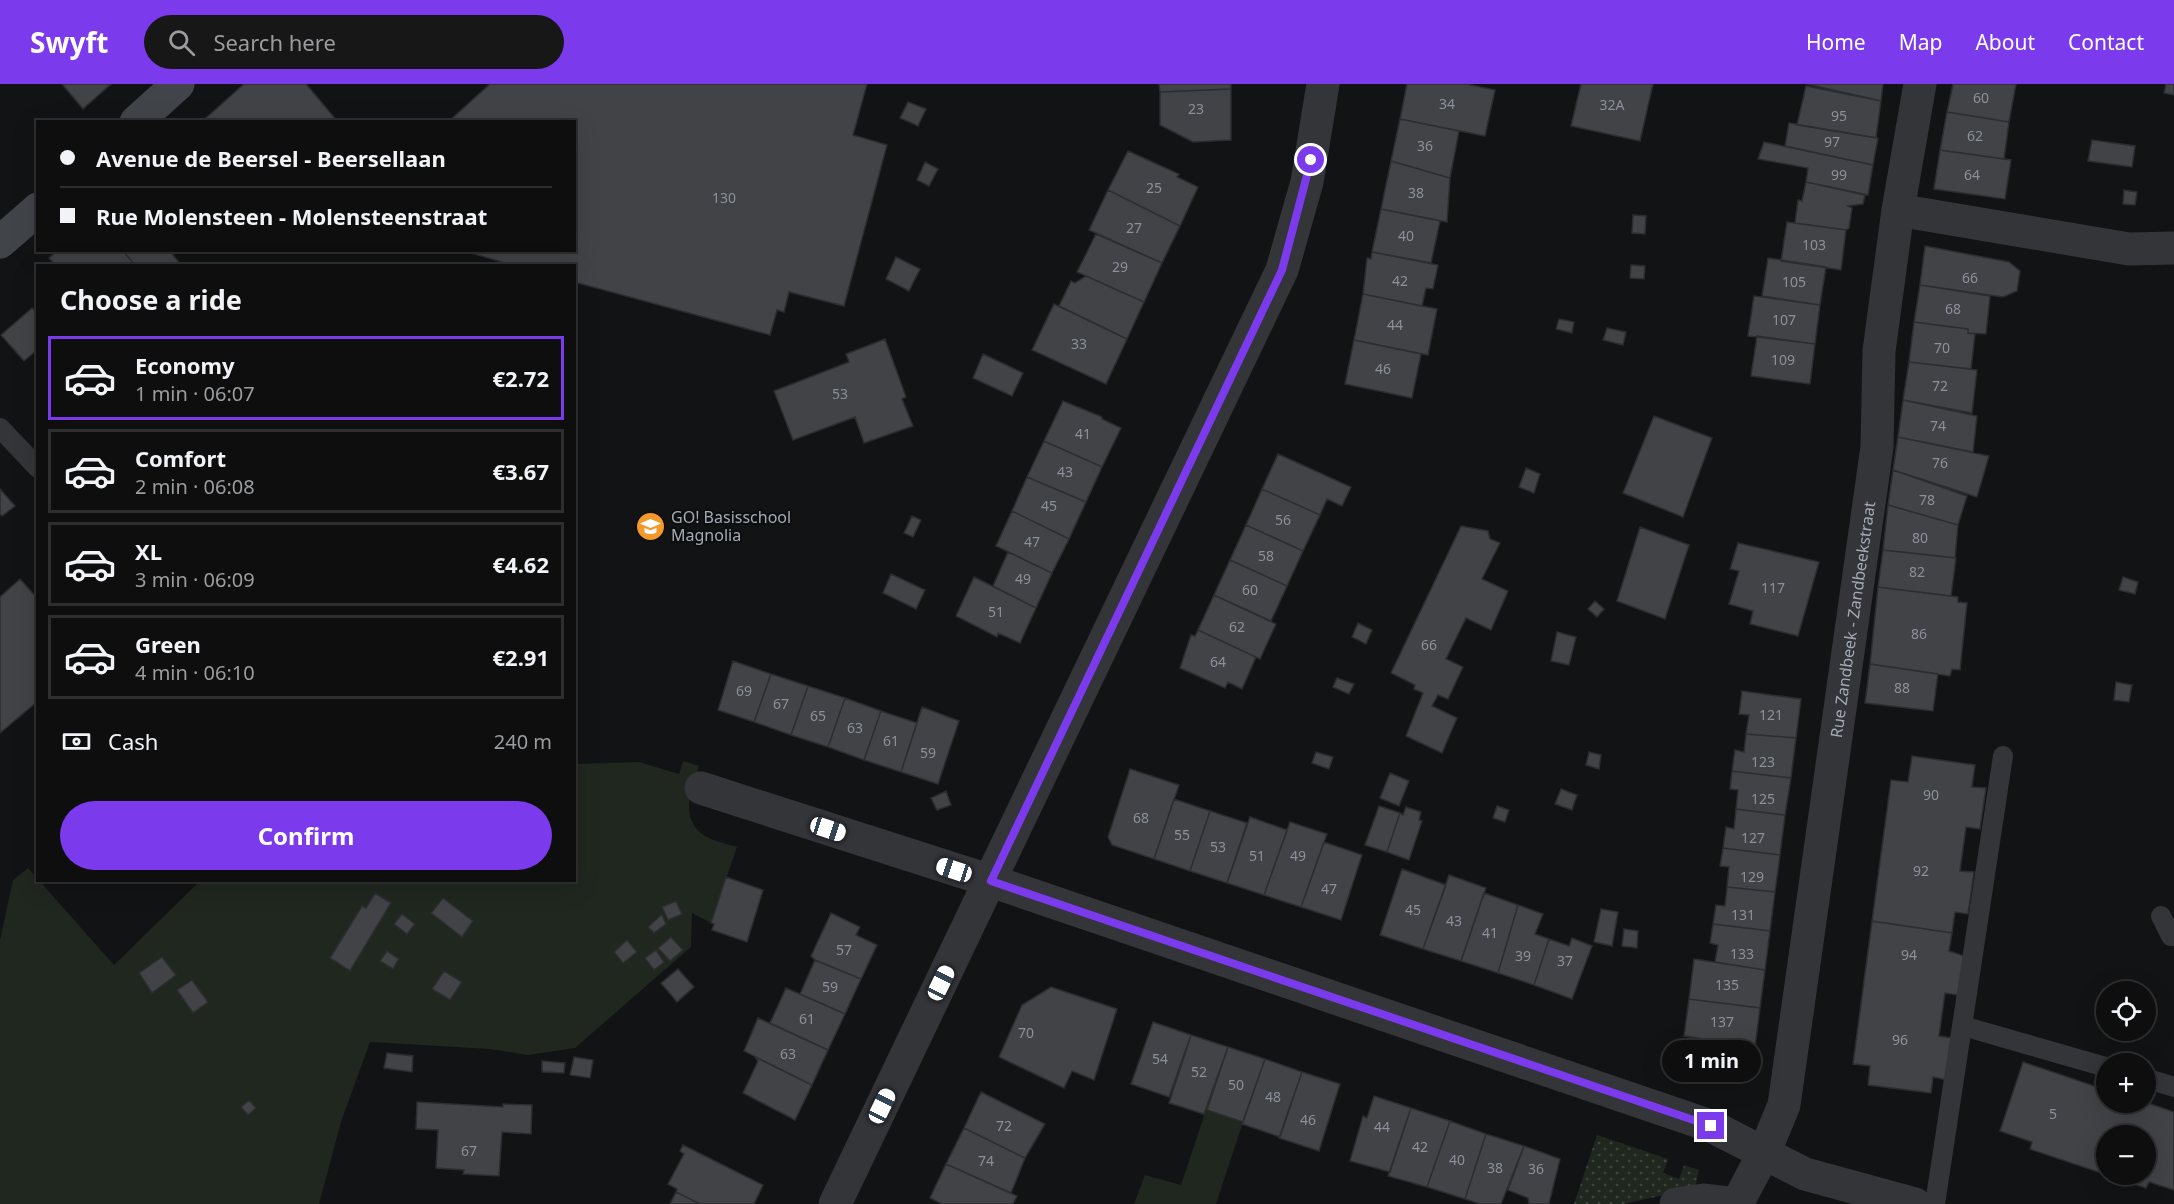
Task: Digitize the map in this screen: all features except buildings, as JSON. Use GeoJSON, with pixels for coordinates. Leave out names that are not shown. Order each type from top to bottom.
{"type":"FeatureCollection","features":[{"type":"Feature","properties":{"kind":"main road"},"geometry":{"type":"LineString","coordinates":[[138,120],[178,84]]}},
{"type":"Feature","properties":{"kind":"main road"},"geometry":{"type":"LineString","coordinates":[[0,242],[36,211]]}},
{"type":"Feature","properties":{"kind":"street"},"geometry":{"type":"LineString","coordinates":[[835,1204],[1282,270],[1307,182],[1323,84]]}},
{"type":"Feature","properties":{"kind":"street","name":"Rue Zandbeek - Zandbeekstraat"},"geometry":{"type":"LineString","coordinates":[[1737,1204],[1765,1151],[1784,1105],[1877,447],[1879,351],[1898,210],[1920,84]]}},
{"type":"Feature","properties":{"kind":"street"},"geometry":{"type":"LineString","coordinates":[[1898,210],[2128,249],[2174,248]]}},
{"type":"Feature","properties":{"kind":"street"},"geometry":{"type":"LineString","coordinates":[[701,788],[991,881],[1711,1126],[1765,1151],[1805,1174],[1915,1204]]}},
{"type":"Feature","properties":{"kind":"street"},"geometry":{"type":"LineString","coordinates":[[1676,1204],[1703,1200],[1737,1204]]}},
{"type":"Feature","properties":{"kind":"lane"},"geometry":{"type":"LineString","coordinates":[[0,428],[36,466]]}},
{"type":"Feature","properties":{"kind":"lane"},"geometry":{"type":"LineString","coordinates":[[1935,1204],[2003,756]]}},
{"type":"Feature","properties":{"kind":"lane"},"geometry":{"type":"LineString","coordinates":[[2161,916],[2174,936]]}},
{"type":"Feature","properties":{"kind":"lane"},"geometry":{"type":"LineString","coordinates":[[1963,1026],[2096,1064]]}},
{"type":"Feature","properties":{"kind":"lane"},"geometry":{"type":"LineString","coordinates":[[2156,1081],[2174,1087]]}},
{"type":"Feature","properties":{"kind":"shaded area"},"geometry":{"type":"Polygon","coordinates":[[[683,761],[699,766],[689,803],[692,821],[705,836],[737,847],[711,923],[692,913],[691,947],[575,1048],[528,1055],[490,1049],[370,1042],[341,1122],[319,1204],[0,1204],[0,940],[13,880],[28,868],[36,877],[36,882],[40,882],[114,965],[199,882],[576,882],[576,764],[639,762],[679,774],[683,761]]]}},
{"type":"Feature","properties":{"kind":"shaded area"},"geometry":{"type":"Polygon","coordinates":[[[1206,1110],[1243,1122],[1216,1204],[1134,1204],[1145,1175],[1181,1185],[1206,1110]]]}},
{"type":"Feature","properties":{"kind":"shaded area"},"geometry":{"type":"Polygon","coordinates":[[[1597,1135],[1668,1159],[1663,1173],[1679,1179],[1684,1165],[1699,1170],[1695,1188],[1624,1204],[1574,1204],[1597,1135]]]}},
{"type":"Feature","properties":{"kind":"place","name":"GO! Basisschool Magnolia"},"geometry":{"type":"Point","coordinates":[650,526]}},
{"type":"Feature","properties":{"kind":"route"},"geometry":{"type":"LineString","coordinates":[[1311,160],[1282,270],[1237,369],[991,881],[1711,1126]]}}]}
